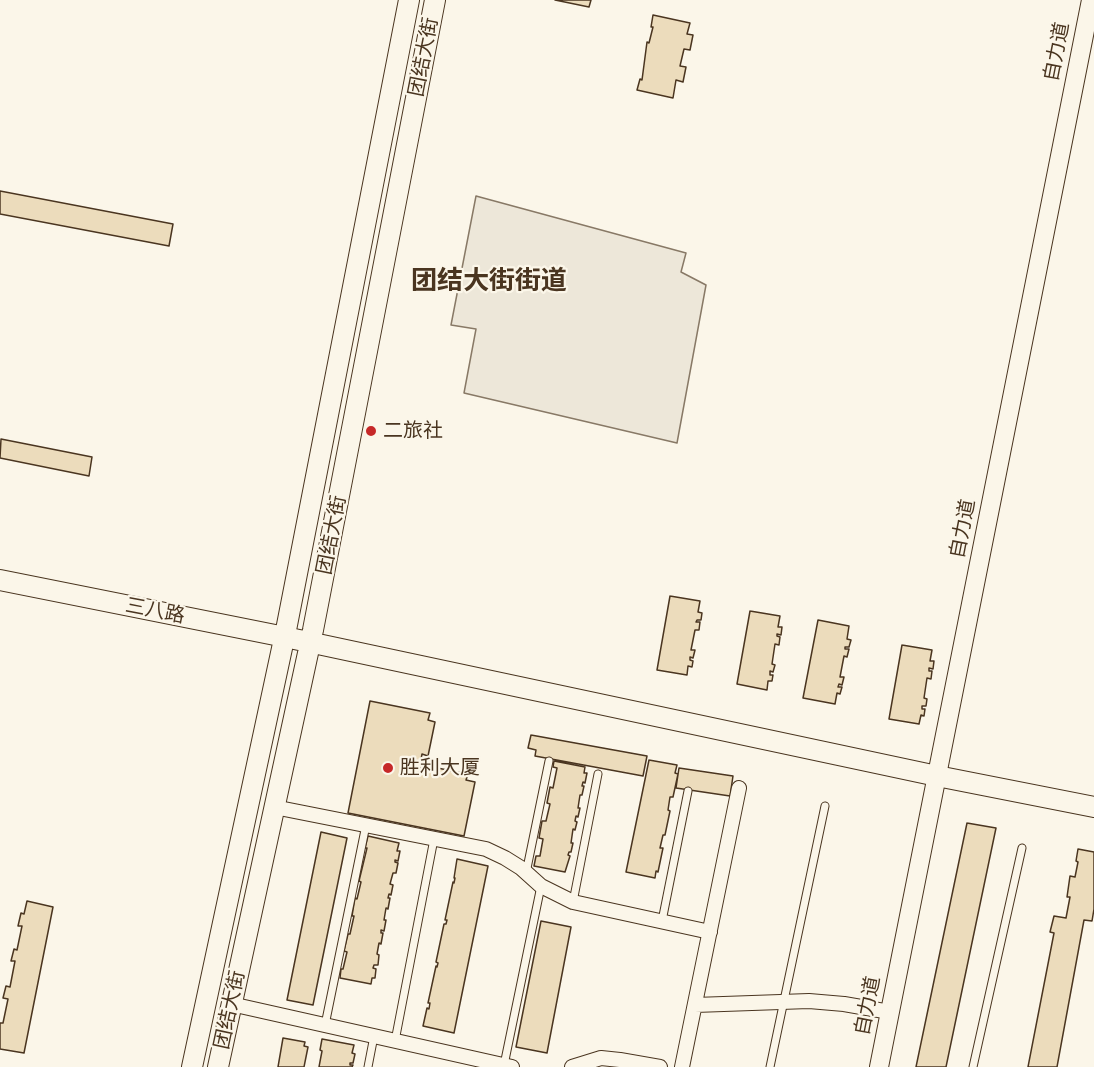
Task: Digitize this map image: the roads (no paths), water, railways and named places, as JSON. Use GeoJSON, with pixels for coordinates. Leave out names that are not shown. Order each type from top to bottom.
{"type":"FeatureCollection","features":[{"type":"Feature","properties":{"kind":"main road","name":"团结大街"},"geometry":{"type":"LineString","coordinates":[[192,1067],[285,637],[409,0]]}},
{"type":"Feature","properties":{"kind":"main road","name":"团结大街"},"geometry":{"type":"LineString","coordinates":[[218,1067],[310,643],[435,0]]}},
{"type":"Feature","properties":{"kind":"main road","name":"三八路"},"geometry":{"type":"LineString","coordinates":[[0,580],[285,637],[937,776],[1094,807]]}},
{"type":"Feature","properties":{"kind":"street","name":"自力道"},"geometry":{"type":"LineString","coordinates":[[879,1067],[1090,0]]}},
{"type":"Feature","properties":{"kind":"street"},"geometry":{"type":"LineString","coordinates":[[682,1067],[739,788]]}},
{"type":"Feature","properties":{"kind":"street"},"geometry":{"type":"LineString","coordinates":[[274,807],[486,849],[513,863],[540,886],[573,902],[710,932]]}},
{"type":"Feature","properties":{"kind":"street"},"geometry":{"type":"LineString","coordinates":[[695,1005],[809,1000],[890,1012]]}},
{"type":"Feature","properties":{"kind":"street"},"geometry":{"type":"LineString","coordinates":[[231,1004],[395,1041],[460,1061],[506,1066]]}},
{"type":"Feature","properties":{"kind":"street"},"geometry":{"type":"LineString","coordinates":[[572,1067],[601,1058],[660,1067]]}},
{"type":"Feature","properties":{"kind":"lane"},"geometry":{"type":"LineString","coordinates":[[526,873],[549,761]]}},
{"type":"Feature","properties":{"kind":"lane"},"geometry":{"type":"LineString","coordinates":[[573,902],[598,774]]}},
{"type":"Feature","properties":{"kind":"lane"},"geometry":{"type":"LineString","coordinates":[[662,922],[688,791]]}},
{"type":"Feature","properties":{"kind":"lane"},"geometry":{"type":"LineString","coordinates":[[770,1067],[825,806]]}},
{"type":"Feature","properties":{"kind":"lane"},"geometry":{"type":"LineString","coordinates":[[326,1025],[366,825]]}},
{"type":"Feature","properties":{"kind":"lane"},"geometry":{"type":"LineString","coordinates":[[395,1041],[434,839]]}},
{"type":"Feature","properties":{"kind":"lane"},"geometry":{"type":"LineString","coordinates":[[973,1067],[1022,848]]}},
{"type":"Feature","properties":{"kind":"lane"},"geometry":{"type":"LineString","coordinates":[[506,1066],[540,886]]}},
{"type":"Feature","properties":{"kind":"lane"},"geometry":{"type":"LineString","coordinates":[[368,1067],[374,1036]]}},
{"type":"Feature","properties":{"kind":"place","name":"二旅社"},"geometry":{"type":"Point","coordinates":[371,431]}},
{"type":"Feature","properties":{"kind":"place","name":"胜利大厦"},"geometry":{"type":"Point","coordinates":[388,768]}},
{"type":"Feature","properties":{"kind":"district","name":"团结大街街道"},"geometry":{"type":"Point","coordinates":[489,281]}}]}
